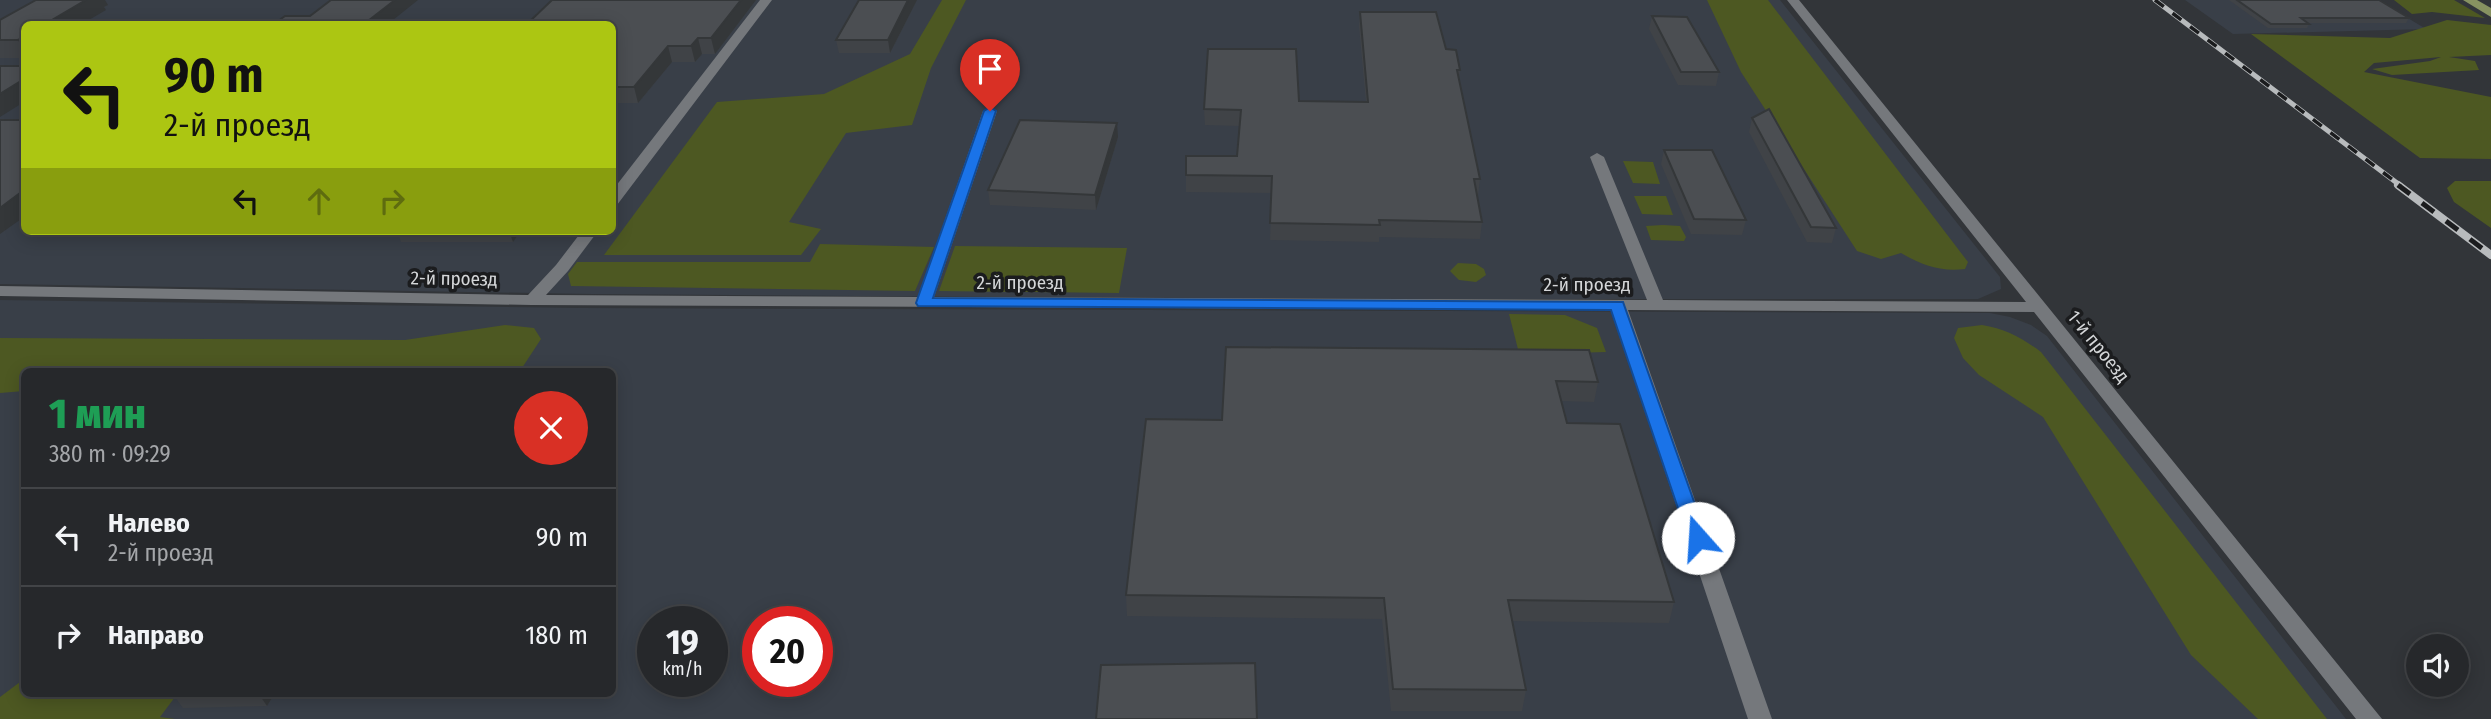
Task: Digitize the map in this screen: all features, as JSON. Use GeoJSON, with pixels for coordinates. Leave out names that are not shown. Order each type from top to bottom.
{"type":"FeatureCollection","features":[{"type":"Feature","properties":{"kind":"main road"},"geometry":{"type":"LineString","coordinates":[[2469,0],[2491,13]]}},
{"type":"Feature","properties":{"kind":"street"},"geometry":{"type":"LineString","coordinates":[[616,197],[766,0]]}},
{"type":"Feature","properties":{"kind":"street","name":"1-й проезд"},"geometry":{"type":"LineString","coordinates":[[1793,0],[2370,719]]}},
{"type":"Feature","properties":{"kind":"street"},"geometry":{"type":"LineString","coordinates":[[923,303],[990,111]]}},
{"type":"Feature","properties":{"kind":"street"},"geometry":{"type":"LineString","coordinates":[[1597,157],[1657,305]]}},
{"type":"Feature","properties":{"kind":"street"},"geometry":{"type":"LineString","coordinates":[[532,300],[562,268],[587,235]]}},
{"type":"Feature","properties":{"kind":"street","name":"2-й проезд"},"geometry":{"type":"LineString","coordinates":[[0,291],[532,300],[2041,307]]}},
{"type":"Feature","properties":{"kind":"street"},"geometry":{"type":"LineString","coordinates":[[1618,305],[1760,719]]}},
{"type":"Feature","properties":{"kind":"shaded area"},"geometry":{"type":"Polygon","coordinates":[[[0,0],[1780,0],[2000,277],[2001,289],[1978,299],[1256,299],[591,294],[0,284],[0,0]]]}},
{"type":"Feature","properties":{"kind":"shaded area"},"geometry":{"type":"Polygon","coordinates":[[[2185,0],[2378,0],[2426,29],[2233,34],[2185,0]]]}},
{"type":"Feature","properties":{"kind":"shaded area"},"geometry":{"type":"Polygon","coordinates":[[[0,300],[579,308],[1990,313],[2031,325],[2047,336],[2346,719],[0,719],[0,300]]]}},
{"type":"Feature","properties":{"kind":"green space"},"geometry":{"type":"Polygon","coordinates":[[[942,0],[966,0],[931,68],[912,125],[846,133],[789,222],[821,229],[801,255],[604,255],[717,102],[824,94],[910,54],[942,0]]]}},
{"type":"Feature","properties":{"kind":"green space"},"geometry":{"type":"Polygon","coordinates":[[[1707,0],[1768,0],[1968,262],[1965,269],[1932,267],[1901,253],[1881,259],[1857,251],[1741,72],[1707,0]]]}},
{"type":"Feature","properties":{"kind":"green space"},"geometry":{"type":"Polygon","coordinates":[[[2394,0],[2454,0],[2485,18],[2432,12],[2412,14],[2394,0]]]}},
{"type":"Feature","properties":{"kind":"green space"},"geometry":{"type":"Polygon","coordinates":[[[2447,20],[2491,25],[2491,55],[2449,57],[2475,61],[2479,70],[2392,75],[2372,69],[2441,57],[2374,63],[2364,72],[2491,97],[2491,159],[2420,158],[2251,34],[2390,38],[2447,20]]]}},
{"type":"Feature","properties":{"kind":"green space"},"geometry":{"type":"Polygon","coordinates":[[[1623,161],[1653,162],[1660,184],[1633,183],[1623,161]]]}},
{"type":"Feature","properties":{"kind":"green space"},"geometry":{"type":"Polygon","coordinates":[[[2455,181],[2491,181],[2491,228],[2454,202],[2447,188],[2455,181]]]}},
{"type":"Feature","properties":{"kind":"green space"},"geometry":{"type":"Polygon","coordinates":[[[1634,196],[1666,196],[1673,215],[1642,214],[1634,196]]]}},
{"type":"Feature","properties":{"kind":"green space"},"geometry":{"type":"Polygon","coordinates":[[[1646,226],[1680,226],[1686,237],[1684,241],[1651,240],[1646,226]]]}},
{"type":"Feature","properties":{"kind":"green space"},"geometry":{"type":"Polygon","coordinates":[[[820,244],[934,247],[915,291],[571,286],[568,274],[577,262],[810,262],[820,244]]]}},
{"type":"Feature","properties":{"kind":"green space"},"geometry":{"type":"Polygon","coordinates":[[[955,246],[1127,248],[1119,293],[939,291],[955,246]]]}},
{"type":"Feature","properties":{"kind":"green space"},"geometry":{"type":"Polygon","coordinates":[[[1458,263],[1476,264],[1484,269],[1486,275],[1476,282],[1459,280],[1450,271],[1458,263]]]}},
{"type":"Feature","properties":{"kind":"green space"},"geometry":{"type":"Polygon","coordinates":[[[1509,314],[1565,315],[1597,328],[1606,352],[1520,357],[1509,314]]]}},
{"type":"Feature","properties":{"kind":"green space"},"geometry":{"type":"Polygon","coordinates":[[[505,325],[534,328],[541,339],[522,368],[21,368],[21,391],[0,393],[0,338],[405,340],[505,325]]]}},
{"type":"Feature","properties":{"kind":"green space"},"geometry":{"type":"Polygon","coordinates":[[[1982,325],[2013,335],[2041,352],[2327,719],[2258,719],[2191,655],[2043,417],[1979,375],[1963,358],[1954,338],[1958,328],[1982,325]]]}},
{"type":"Feature","properties":{"kind":"green space"},"geometry":{"type":"Polygon","coordinates":[[[21,681],[21,697],[175,697],[160,717],[175,719],[0,719],[0,697],[21,681]]]}},
{"type":"Feature","properties":{"kind":"building"},"geometry":{"type":"Polygon","coordinates":[[[36,0],[86,0],[50,21],[21,21],[21,38],[18,40],[0,40],[0,20],[36,0]]]}},
{"type":"Feature","properties":{"kind":"building"},"geometry":{"type":"Polygon","coordinates":[[[331,0],[395,0],[368,21],[278,21],[285,16],[310,16],[331,0]]]}},
{"type":"Feature","properties":{"kind":"building"},"geometry":{"type":"Polygon","coordinates":[[[552,0],[741,0],[711,38],[698,38],[691,46],[668,46],[634,87],[616,87],[616,21],[530,21],[552,0]]]}},
{"type":"Feature","properties":{"kind":"building"},"geometry":{"type":"Polygon","coordinates":[[[859,0],[908,0],[888,40],[836,40],[859,0]]]}},
{"type":"Feature","properties":{"kind":"building"},"geometry":{"type":"Polygon","coordinates":[[[2237,0],[2379,0],[2409,18],[2301,18],[2309,24],[2271,24],[2237,0]]]}},
{"type":"Feature","properties":{"kind":"building"},"geometry":{"type":"Polygon","coordinates":[[[1360,12],[1436,12],[1446,49],[1456,50],[1460,70],[1457,70],[1480,179],[1474,179],[1482,222],[1379,220],[1380,225],[1270,223],[1272,176],[1186,175],[1186,156],[1237,156],[1241,110],[1204,109],[1208,49],[1296,49],[1299,101],[1368,102],[1360,12]]]}},
{"type":"Feature","properties":{"kind":"building"},"geometry":{"type":"Polygon","coordinates":[[[1652,16],[1687,17],[1719,72],[1681,72],[1652,16]]]}},
{"type":"Feature","properties":{"kind":"building"},"geometry":{"type":"Polygon","coordinates":[[[0,66],[21,66],[21,81],[0,94],[0,66]]]}},
{"type":"Feature","properties":{"kind":"building"},"geometry":{"type":"Polygon","coordinates":[[[1769,109],[1836,228],[1811,227],[1752,118],[1769,109]]]}},
{"type":"Feature","properties":{"kind":"building"},"geometry":{"type":"Polygon","coordinates":[[[0,120],[21,120],[21,192],[0,208],[0,120]]]}},
{"type":"Feature","properties":{"kind":"building"},"geometry":{"type":"Polygon","coordinates":[[[1020,120],[1117,123],[1095,195],[988,190],[1020,120]]]}},
{"type":"Feature","properties":{"kind":"building"},"geometry":{"type":"Polygon","coordinates":[[[1664,150],[1712,150],[1746,220],[1694,219],[1664,150]]]}},
{"type":"Feature","properties":{"kind":"building"},"geometry":{"type":"Polygon","coordinates":[[[1226,347],[1589,350],[1598,382],[1556,381],[1567,423],[1620,424],[1674,602],[1508,600],[1526,690],[1393,689],[1384,598],[1126,595],[1146,419],[1222,420],[1226,347]]]}},
{"type":"Feature","properties":{"kind":"building"},"geometry":{"type":"Polygon","coordinates":[[[1255,663],[1257,719],[1096,719],[1101,665],[1255,663]]]}},
{"type":"Feature","properties":{"kind":"railway"},"geometry":{"type":"LineString","coordinates":[[2155,0],[2401,186]]}},
{"type":"Feature","properties":{"kind":"railway"},"geometry":{"type":"LineString","coordinates":[[2398,185],[2491,255]]}},
{"type":"Feature","properties":{"kind":"route"},"geometry":{"type":"LineString","coordinates":[[990,111],[923,303],[1618,305],[1698,538]]}}]}
